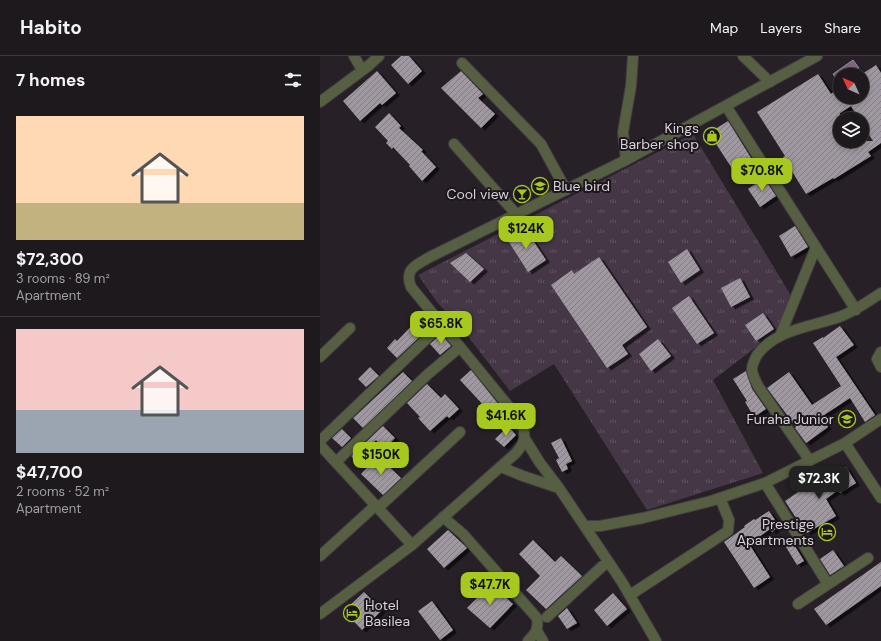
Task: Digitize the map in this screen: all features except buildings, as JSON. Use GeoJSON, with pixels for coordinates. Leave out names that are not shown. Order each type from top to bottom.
{"type":"FeatureCollection","features":[{"type":"Feature","properties":{"kind":"street"},"geometry":{"type":"LineString","coordinates":[[354,56],[362,70]]}},
{"type":"Feature","properties":{"kind":"street"},"geometry":{"type":"LineString","coordinates":[[320,102],[379,56]]}},
{"type":"Feature","properties":{"kind":"street"},"geometry":{"type":"LineString","coordinates":[[626,160],[623,132],[631,86],[633,56]]}},
{"type":"Feature","properties":{"kind":"street"},"geometry":{"type":"LineString","coordinates":[[743,56],[770,82]]}},
{"type":"Feature","properties":{"kind":"street"},"geometry":{"type":"LineString","coordinates":[[320,614],[412,545],[516,453],[523,445],[525,439],[524,424],[411,287],[408,276],[412,269],[430,257],[626,160],[817,56]]}},
{"type":"Feature","properties":{"kind":"street"},"geometry":{"type":"LineString","coordinates":[[462,63],[541,144],[566,190]]}},
{"type":"Feature","properties":{"kind":"street"},"geometry":{"type":"LineString","coordinates":[[726,106],[856,310]]}},
{"type":"Feature","properties":{"kind":"street"},"geometry":{"type":"LineString","coordinates":[[454,144],[516,215]]}},
{"type":"Feature","properties":{"kind":"street"},"geometry":{"type":"LineString","coordinates":[[780,336],[816,247]]}},
{"type":"Feature","properties":{"kind":"street"},"geometry":{"type":"LineString","coordinates":[[810,461],[758,386],[752,368],[754,360],[765,346],[780,336],[802,327],[840,317],[856,310],[881,293]]}},
{"type":"Feature","properties":{"kind":"street"},"geometry":{"type":"LineString","coordinates":[[320,441],[442,324]]}},
{"type":"Feature","properties":{"kind":"street"},"geometry":{"type":"LineString","coordinates":[[320,357],[350,328]]}},
{"type":"Feature","properties":{"kind":"street"},"geometry":{"type":"LineString","coordinates":[[336,462],[427,375],[460,347]]}},
{"type":"Feature","properties":{"kind":"street"},"geometry":{"type":"LineString","coordinates":[[881,352],[876,359],[881,367]]}},
{"type":"Feature","properties":{"kind":"street"},"geometry":{"type":"LineString","coordinates":[[585,526],[600,526],[644,518],[766,484],[845,443],[881,419]]}},
{"type":"Feature","properties":{"kind":"street"},"geometry":{"type":"LineString","coordinates":[[320,556],[460,432]]}},
{"type":"Feature","properties":{"kind":"street"},"geometry":{"type":"LineString","coordinates":[[525,439],[608,561],[630,595],[656,641]]}},
{"type":"Feature","properties":{"kind":"street"},"geometry":{"type":"LineString","coordinates":[[845,443],[881,498]]}},
{"type":"Feature","properties":{"kind":"street"},"geometry":{"type":"LineString","coordinates":[[320,445],[412,545]]}},
{"type":"Feature","properties":{"kind":"street"},"geometry":{"type":"LineString","coordinates":[[501,467],[559,488]]}},
{"type":"Feature","properties":{"kind":"street"},"geometry":{"type":"LineString","coordinates":[[766,484],[828,584]]}},
{"type":"Feature","properties":{"kind":"street"},"geometry":{"type":"LineString","coordinates":[[630,595],[728,530],[729,520],[720,498]]}},
{"type":"Feature","properties":{"kind":"street"},"geometry":{"type":"LineString","coordinates":[[443,517],[463,534],[537,618],[537,631],[528,641]]}},
{"type":"Feature","properties":{"kind":"street"},"geometry":{"type":"LineString","coordinates":[[798,604],[868,558]]}},
{"type":"Feature","properties":{"kind":"street"},"geometry":{"type":"LineString","coordinates":[[546,617],[608,561]]}},
{"type":"Feature","properties":{"kind":"street"},"geometry":{"type":"LineString","coordinates":[[537,631],[543,641]]}},
{"type":"Feature","properties":{"kind":"green space"},"geometry":{"type":"Polygon","coordinates":[[[693,134],[790,294],[786,324],[713,380],[763,473],[647,510],[554,364],[510,391],[470,339],[437,302],[418,275],[693,134]]]}},
{"type":"Feature","properties":{"kind":"water"},"geometry":{"type":"Polygon","coordinates":[[[853,60],[859,68],[842,68],[853,60]]]}},
{"type":"Feature","properties":{"kind":"place","name":"Kings Barber shop"},"geometry":{"type":"Point","coordinates":[712,136]}},
{"type":"Feature","properties":{"kind":"place","name":"Blue bird"},"geometry":{"type":"Point","coordinates":[540,186]}},
{"type":"Feature","properties":{"kind":"place","name":"Cool view"},"geometry":{"type":"Point","coordinates":[522,194]}},
{"type":"Feature","properties":{"kind":"place","name":"Furaha Junior"},"geometry":{"type":"Point","coordinates":[847,419]}},
{"type":"Feature","properties":{"kind":"place","name":"Prestige Apartments"},"geometry":{"type":"Point","coordinates":[827,532]}},
{"type":"Feature","properties":{"kind":"place","name":"Hotel Basilea"},"geometry":{"type":"Point","coordinates":[352,613]}}]}
